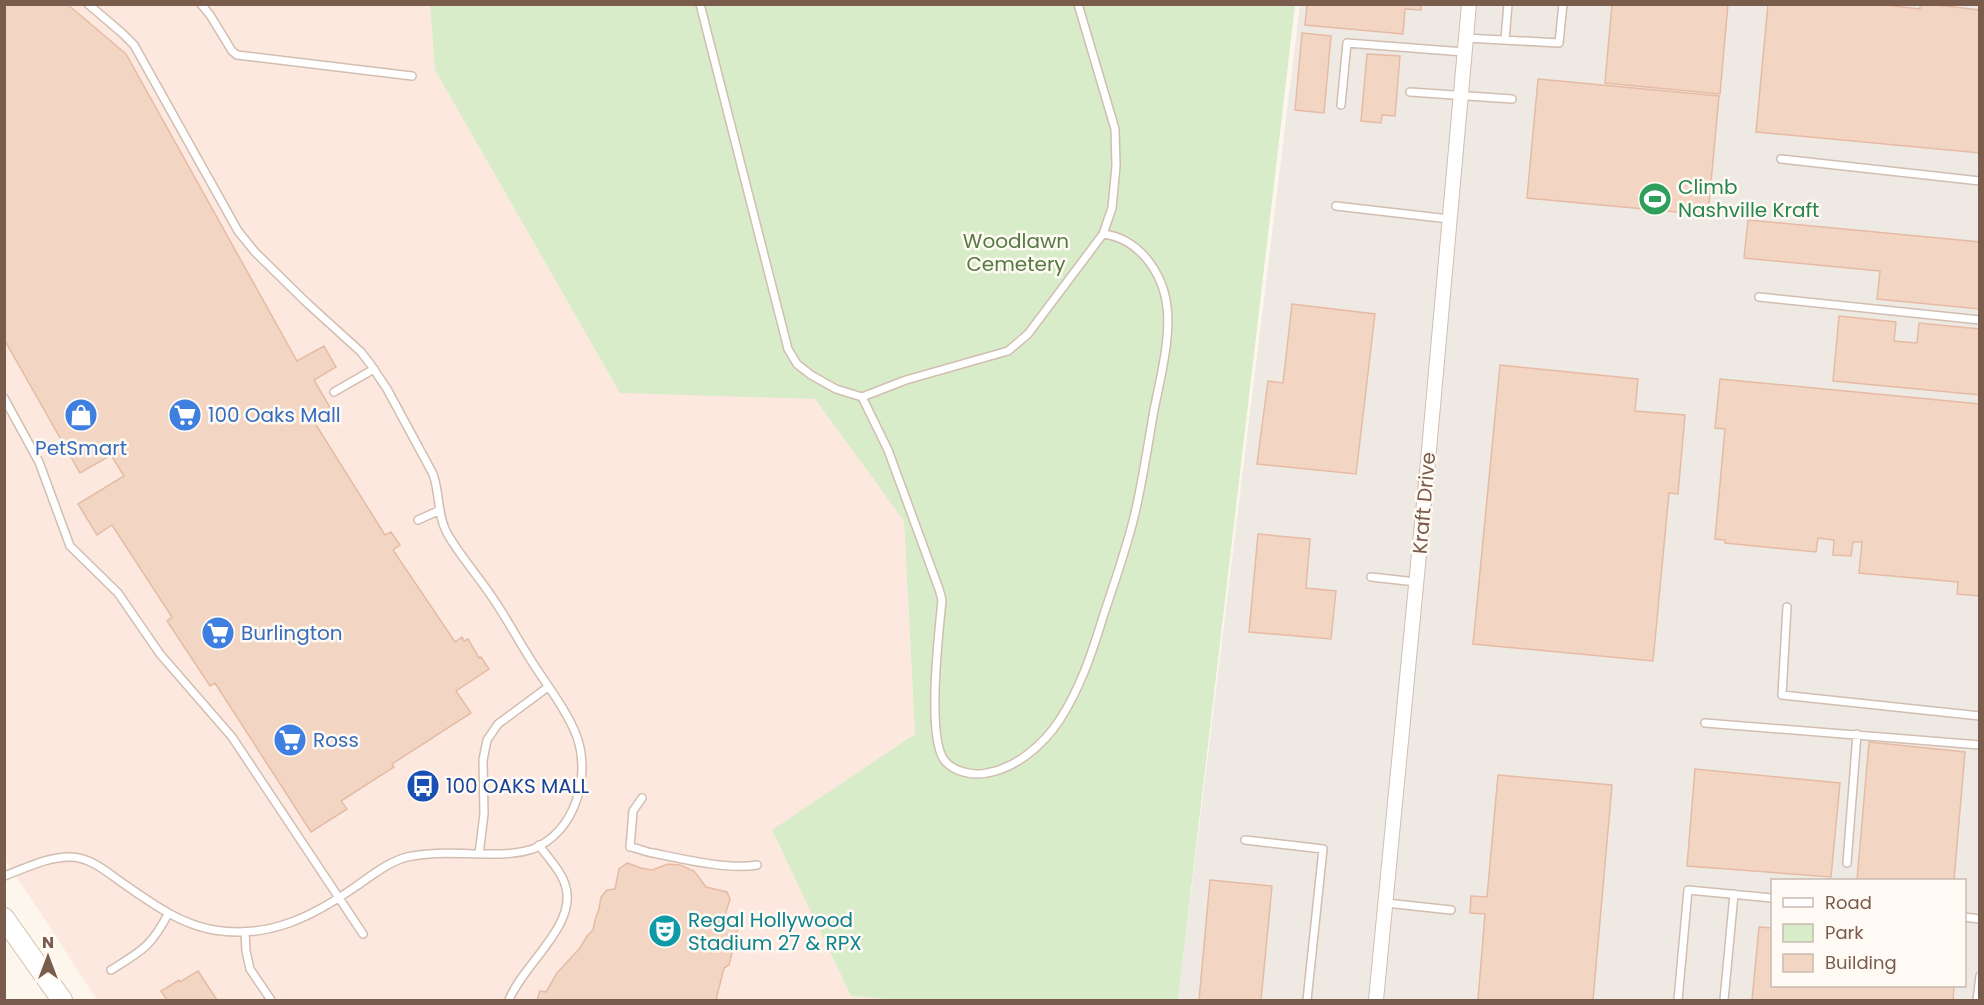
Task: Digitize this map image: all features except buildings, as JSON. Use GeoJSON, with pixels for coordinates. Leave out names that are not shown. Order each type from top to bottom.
{"type":"FeatureCollection","features":[{"type":"Feature","properties":{"kind":"main road"},"geometry":{"type":"LineString","coordinates":[[4,918],[62,1000]]}},
{"type":"Feature","properties":{"kind":"street","name":"Kraft Drive"},"geometry":{"type":"LineString","coordinates":[[1376,1000],[1469,4]]}},
{"type":"Feature","properties":{"kind":"lane"},"geometry":{"type":"LineString","coordinates":[[4,876],[56,858],[78,858],[102,869],[168,914],[199,927],[245,932],[276,929],[293,923],[339,898],[381,869],[406,858],[437,853],[514,853],[524,852],[539,845],[555,833],[569,815],[579,792],[582,773],[577,737],[497,604],[447,532],[440,510],[438,490],[432,474],[374,369],[361,352],[307,303],[246,242],[134,45],[88,4]]}},
{"type":"Feature","properties":{"kind":"lane"},"geometry":{"type":"LineString","coordinates":[[201,4],[237,55],[412,76]]}},
{"type":"Feature","properties":{"kind":"lane"},"geometry":{"type":"LineString","coordinates":[[700,4],[788,349],[797,364],[812,375],[836,389],[862,397],[906,380],[1008,351],[1028,334],[1103,234],[1112,208],[1116,166],[1115,129],[1078,4]]}},
{"type":"Feature","properties":{"kind":"lane"},"geometry":{"type":"LineString","coordinates":[[1505,40],[1508,4]]}},
{"type":"Feature","properties":{"kind":"lane"},"geometry":{"type":"LineString","coordinates":[[1341,105],[1347,43],[1465,45],[1505,40],[1559,43],[1563,4]]}},
{"type":"Feature","properties":{"kind":"lane"},"geometry":{"type":"LineString","coordinates":[[1410,92],[1512,99]]}},
{"type":"Feature","properties":{"kind":"lane"},"geometry":{"type":"LineString","coordinates":[[1781,159],[1980,181]]}},
{"type":"Feature","properties":{"kind":"lane"},"geometry":{"type":"LineString","coordinates":[[1336,206],[1449,219]]}},
{"type":"Feature","properties":{"kind":"lane"},"geometry":{"type":"LineString","coordinates":[[862,397],[888,450],[942,600],[936,670],[939,750],[945,761],[958,770],[980,774],[997,771],[1020,760],[1039,744],[1054,729],[1073,697],[1090,658],[1135,514],[1164,353],[1167,307],[1161,284],[1144,255],[1122,238],[1103,234]]}},
{"type":"Feature","properties":{"kind":"lane"},"geometry":{"type":"LineString","coordinates":[[1759,297],[1980,320]]}},
{"type":"Feature","properties":{"kind":"lane"},"geometry":{"type":"LineString","coordinates":[[334,392],[374,369]]}},
{"type":"Feature","properties":{"kind":"lane"},"geometry":{"type":"LineString","coordinates":[[4,398],[39,462],[70,546],[118,593],[160,654],[231,737],[363,934]]}},
{"type":"Feature","properties":{"kind":"lane"},"geometry":{"type":"LineString","coordinates":[[418,520],[440,510]]}},
{"type":"Feature","properties":{"kind":"lane"},"geometry":{"type":"LineString","coordinates":[[1371,577],[1416,582]]}},
{"type":"Feature","properties":{"kind":"lane"},"geometry":{"type":"LineString","coordinates":[[1787,607],[1782,695],[1980,716]]}},
{"type":"Feature","properties":{"kind":"lane"},"geometry":{"type":"LineString","coordinates":[[479,854],[484,813],[483,760],[487,740],[498,724],[548,687]]}},
{"type":"Feature","properties":{"kind":"lane"},"geometry":{"type":"LineString","coordinates":[[1705,723],[1980,745]]}},
{"type":"Feature","properties":{"kind":"lane"},"geometry":{"type":"LineString","coordinates":[[1847,863],[1857,734]]}},
{"type":"Feature","properties":{"kind":"lane"},"geometry":{"type":"LineString","coordinates":[[642,798],[633,812],[630,847],[651,853],[721,865],[757,865]]}},
{"type":"Feature","properties":{"kind":"lane"},"geometry":{"type":"LineString","coordinates":[[1245,840],[1323,849],[1308,1000]]}},
{"type":"Feature","properties":{"kind":"lane"},"geometry":{"type":"LineString","coordinates":[[509,1000],[519,981],[558,927],[567,904],[563,880],[539,845]]}},
{"type":"Feature","properties":{"kind":"lane"},"geometry":{"type":"LineString","coordinates":[[1678,1000],[1688,890],[1771,898]]}},
{"type":"Feature","properties":{"kind":"lane"},"geometry":{"type":"LineString","coordinates":[[1724,1000],[1734,894]]}},
{"type":"Feature","properties":{"kind":"lane"},"geometry":{"type":"LineString","coordinates":[[1386,903],[1451,910]]}},
{"type":"Feature","properties":{"kind":"lane"},"geometry":{"type":"LineString","coordinates":[[111,970],[146,948],[157,935],[168,914]]}},
{"type":"Feature","properties":{"kind":"lane"},"geometry":{"type":"LineString","coordinates":[[245,932],[250,969],[271,1000]]}},
{"type":"Feature","properties":{"kind":"lane"},"geometry":{"type":"LineString","coordinates":[[1977,1000],[1980,976]]}},
{"type":"Feature","properties":{"kind":"shaded area","name":"100 Oaks Mall"},"geometry":{"type":"Polygon","coordinates":[[[4,5],[430,5],[435,70],[620,393],[761,392],[815,399],[904,521],[915,734],[772,830],[851,996],[896,1000],[97,1000],[5,860],[4,5]]]}},
{"type":"Feature","properties":{"kind":"shaded area"},"geometry":{"type":"Polygon","coordinates":[[[1300,5],[1979,5],[1979,1000],[1178,1000],[1300,5]]]}},
{"type":"Feature","properties":{"kind":"green space","name":"Woodlawn Cemetery"},"geometry":{"type":"Polygon","coordinates":[[[430,5],[1295,5],[1178,1000],[896,1000],[851,996],[772,830],[915,734],[904,521],[815,399],[620,393],[435,70],[430,5]]]}},
{"type":"Feature","properties":{"kind":"place","name":"Climb Nashville Kraft"},"geometry":{"type":"Point","coordinates":[1655,199]}},
{"type":"Feature","properties":{"kind":"place","name":"PetSmart"},"geometry":{"type":"Point","coordinates":[81,415]}},
{"type":"Feature","properties":{"kind":"place","name":"100 Oaks Mall"},"geometry":{"type":"Point","coordinates":[185,415]}},
{"type":"Feature","properties":{"kind":"place","name":"Burlington"},"geometry":{"type":"Point","coordinates":[218,633]}},
{"type":"Feature","properties":{"kind":"place","name":"Ross"},"geometry":{"type":"Point","coordinates":[290,740]}},
{"type":"Feature","properties":{"kind":"place","name":"100 OAKS MALL"},"geometry":{"type":"Point","coordinates":[423,786]}},
{"type":"Feature","properties":{"kind":"place","name":"Regal Hollywood Stadium 27 & RPX"},"geometry":{"type":"Point","coordinates":[665,931]}}]}
